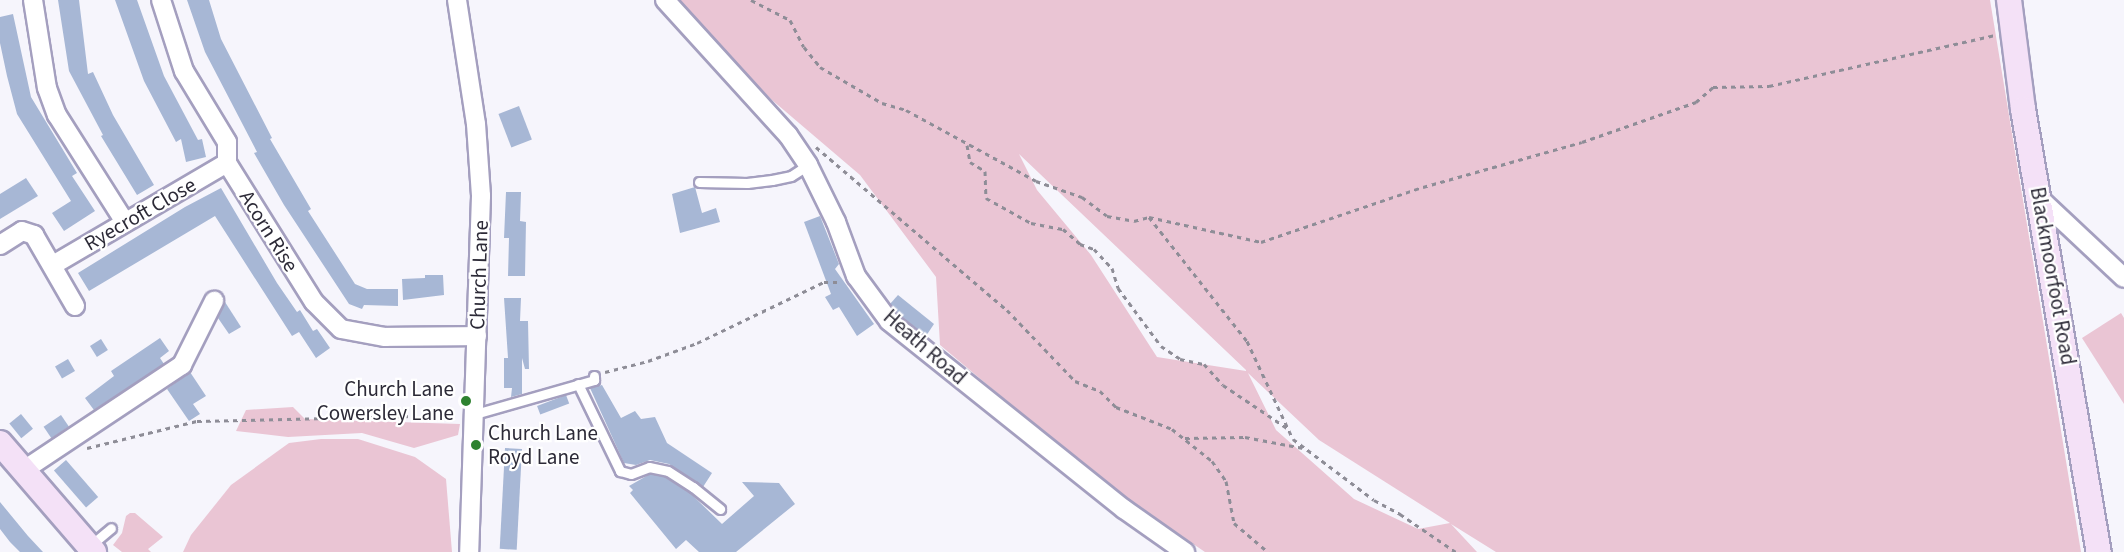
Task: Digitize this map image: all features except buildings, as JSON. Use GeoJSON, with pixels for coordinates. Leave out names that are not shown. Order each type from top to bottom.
{"type":"FeatureCollection","features":[{"type":"Feature","properties":{"kind":"street"},"geometry":{"type":"LineString","coordinates":[[33,0],[47,88],[57,115],[125,222]]}},
{"type":"Feature","properties":{"kind":"street","name":"Acorn Rise"},"geometry":{"type":"LineString","coordinates":[[161,0],[184,71],[226,142],[227,164],[314,302],[341,329],[385,337],[477,336]]}},
{"type":"Feature","properties":{"kind":"street","name":"Church Lane"},"geometry":{"type":"LineString","coordinates":[[457,0],[476,123],[480,186],[475,414],[469,552]]}},
{"type":"Feature","properties":{"kind":"street","name":"Heath Road"},"geometry":{"type":"LineString","coordinates":[[665,0],[788,135],[808,165],[836,222],[856,276],[889,321],[1124,509],[1185,552]]}},
{"type":"Feature","properties":{"kind":"street","name":"Blackmoorfoot Road"},"geometry":{"type":"LineString","coordinates":[[2009,0],[2012,32],[2099,552]]}},
{"type":"Feature","properties":{"kind":"street","name":"Ryecroft Close"},"geometry":{"type":"LineString","coordinates":[[53,265],[227,164]]}},
{"type":"Feature","properties":{"kind":"street"},"geometry":{"type":"LineString","coordinates":[[2040,200],[2124,278]]}},
{"type":"Feature","properties":{"kind":"street"},"geometry":{"type":"LineString","coordinates":[[0,245],[22,231],[34,235],[75,306]]}},
{"type":"Feature","properties":{"kind":"street"},"geometry":{"type":"LineString","coordinates":[[24,470],[182,365],[214,300]]}},
{"type":"Feature","properties":{"kind":"street"},"geometry":{"type":"LineString","coordinates":[[0,443],[92,549]]}},
{"type":"Feature","properties":{"kind":"lane"},"geometry":{"type":"LineString","coordinates":[[699,182],[747,183],[772,180],[791,176],[808,165]]}},
{"type":"Feature","properties":{"kind":"lane"},"geometry":{"type":"LineString","coordinates":[[475,414],[594,380],[594,376]]}},
{"type":"Feature","properties":{"kind":"lane"},"geometry":{"type":"LineString","coordinates":[[578,384],[620,471],[631,474],[649,467],[668,471],[693,487],[720,509]]}},
{"type":"Feature","properties":{"kind":"lane"},"geometry":{"type":"LineString","coordinates":[[92,549],[111,528]]}},
{"type":"Feature","properties":{"kind":"path"},"geometry":{"type":"LineString","coordinates":[[751,0],[790,20],[804,47],[820,67],[882,103],[906,110],[1036,181],[1082,197],[1107,216],[1134,221],[1149,217],[1261,242],[1423,187],[1582,142],[1696,102],[1713,87],[1769,86],[1944,45],[2012,32]]}},
{"type":"Feature","properties":{"kind":"path"},"geometry":{"type":"LineString","coordinates":[[788,135],[810,142],[881,204],[944,254],[1007,310],[1075,381],[1100,391],[1116,407],[1172,429],[1212,461],[1226,481],[1234,523],[1268,552]]}},
{"type":"Feature","properties":{"kind":"path"},"geometry":{"type":"LineString","coordinates":[[967,143],[970,162],[985,171],[986,198],[1031,223],[1063,229],[1080,244],[1094,249],[1112,268],[1118,288],[1161,346],[1180,359],[1204,364],[1223,385],[1289,429]]}},
{"type":"Feature","properties":{"kind":"path"},"geometry":{"type":"LineString","coordinates":[[1149,217],[1247,341],[1293,439],[1374,500],[1400,514],[1456,552]]}},
{"type":"Feature","properties":{"kind":"path"},"geometry":{"type":"LineString","coordinates":[[594,376],[648,361],[697,343],[824,282],[838,283],[856,276]]}},
{"type":"Feature","properties":{"kind":"path"},"geometry":{"type":"LineString","coordinates":[[81,450],[197,421],[475,414]]}},
{"type":"Feature","properties":{"kind":"path"},"geometry":{"type":"LineString","coordinates":[[1183,438],[1245,437],[1306,449]]}},
{"type":"Feature","properties":{"kind":"shaded area"},"geometry":{"type":"Polygon","coordinates":[[[675,0],[1990,0],[2081,552],[1496,552],[1451,524],[1477,552],[1205,552],[1108,486],[940,345],[936,277],[860,175],[772,100],[675,0]],[[1019,154],[1037,190],[1091,255],[1157,357],[1246,371],[1246,370],[1019,154]],[[1248,373],[1276,430],[1354,499],[1418,529],[1450,523],[1319,440],[1248,373]]]}},
{"type":"Feature","properties":{"kind":"shaded area"},"geometry":{"type":"Polygon","coordinates":[[[2121,313],[2124,318],[2124,404],[2082,338],[2121,313]]]}},
{"type":"Feature","properties":{"kind":"shaded area"},"geometry":{"type":"Polygon","coordinates":[[[293,407],[305,419],[460,424],[458,435],[414,448],[362,433],[288,437],[236,431],[246,410],[293,407]]]}},
{"type":"Feature","properties":{"kind":"shaded area"},"geometry":{"type":"Polygon","coordinates":[[[321,439],[358,439],[415,457],[446,479],[452,552],[183,552],[191,535],[231,485],[289,443],[321,439]]]}},
{"type":"Feature","properties":{"kind":"shaded area"},"geometry":{"type":"Polygon","coordinates":[[[135,513],[163,537],[148,549],[151,552],[122,552],[113,545],[122,533],[126,516],[135,513]]]}},
{"type":"Feature","properties":{"kind":"place","name":"Church Lane Cowersley Lane"},"geometry":{"type":"Point","coordinates":[466,401]}},
{"type":"Feature","properties":{"kind":"place","name":"Church Lane Royd Lane"},"geometry":{"type":"Point","coordinates":[476,445]}}]}
